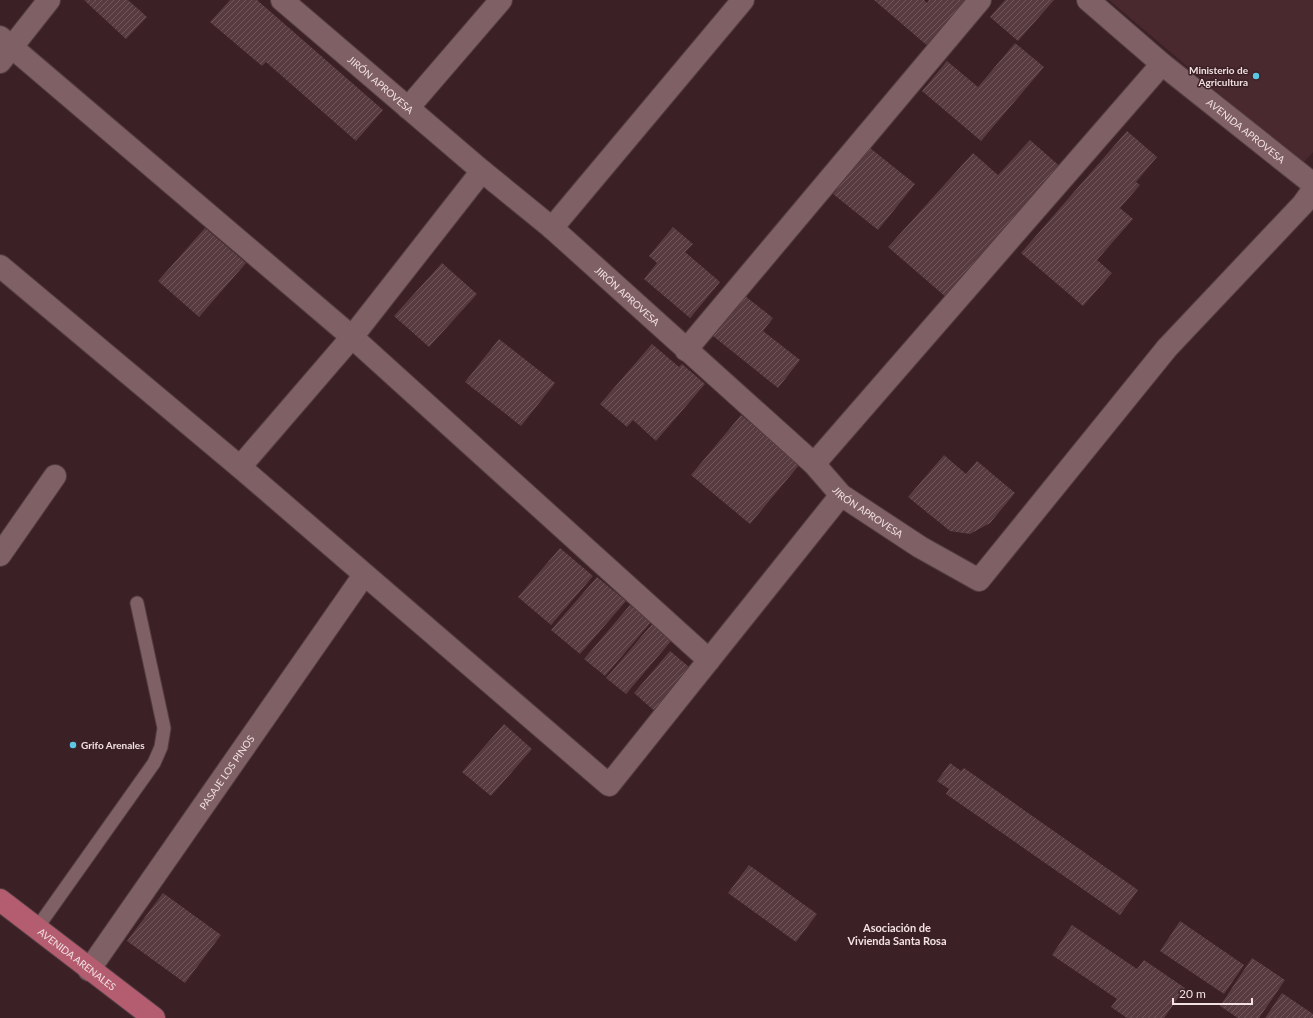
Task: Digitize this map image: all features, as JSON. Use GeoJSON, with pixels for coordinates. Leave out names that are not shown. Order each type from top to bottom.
{"type":"FeatureCollection","features":[{"type":"Feature","properties":{"kind":"main road","name":"AVENIDA ARENALES"},"geometry":{"type":"LineString","coordinates":[[0,900],[89,970],[154,1018]]}},
{"type":"Feature","properties":{"kind":"street"},"geometry":{"type":"LineString","coordinates":[[49,0],[4,49],[352,338],[709,660]]}},
{"type":"Feature","properties":{"kind":"street","name":"JIRÓN APROVESA"},"geometry":{"type":"LineString","coordinates":[[282,0],[482,171],[552,228],[814,464],[841,495],[920,548],[979,580],[1167,348],[1303,204],[1313,190]]}},
{"type":"Feature","properties":{"kind":"street"},"geometry":{"type":"LineString","coordinates":[[408,108],[501,0]]}},
{"type":"Feature","properties":{"kind":"street"},"geometry":{"type":"LineString","coordinates":[[552,228],[744,0]]}},
{"type":"Feature","properties":{"kind":"street"},"geometry":{"type":"LineString","coordinates":[[686,350],[980,0]]}},
{"type":"Feature","properties":{"kind":"street","name":"AVENIDA APROVESA"},"geometry":{"type":"LineString","coordinates":[[1088,0],[1162,64],[1313,184]]}},
{"type":"Feature","properties":{"kind":"street"},"geometry":{"type":"LineString","coordinates":[[814,464],[1162,64]]}},
{"type":"Feature","properties":{"kind":"street"},"geometry":{"type":"LineString","coordinates":[[240,466],[352,338],[482,171]]}},
{"type":"Feature","properties":{"kind":"street"},"geometry":{"type":"LineString","coordinates":[[0,266],[240,466],[609,786],[841,495]]}},
{"type":"Feature","properties":{"kind":"street"},"geometry":{"type":"LineString","coordinates":[[0,555],[55,476]]}},
{"type":"Feature","properties":{"kind":"street","name":"PASAJE LOS PINOS"},"geometry":{"type":"LineString","coordinates":[[89,970],[364,575]]}},
{"type":"Feature","properties":{"kind":"lane"},"geometry":{"type":"LineString","coordinates":[[37,928],[154,763],[161,747],[164,728],[137,603]]}},
{"type":"Feature","properties":{"kind":"shaded area","name":"Ministerio de Agricultura"},"geometry":{"type":"Polygon","coordinates":[[[1109,0],[1313,0],[1313,152],[1302,164],[1109,0]]]}},
{"type":"Feature","properties":{"kind":"building"},"geometry":{"type":"Polygon","coordinates":[[[84,0],[128,0],[147,17],[126,39],[84,0]]]}},
{"type":"Feature","properties":{"kind":"building"},"geometry":{"type":"Polygon","coordinates":[[[230,0],[257,0],[383,110],[356,141],[266,62],[262,66],[210,22],[230,0]]]}},
{"type":"Feature","properties":{"kind":"building"},"geometry":{"type":"Polygon","coordinates":[[[874,0],[924,0],[927,3],[929,0],[971,0],[930,48],[874,0]]]}},
{"type":"Feature","properties":{"kind":"building"},"geometry":{"type":"Polygon","coordinates":[[[1005,0],[1054,0],[1018,41],[990,17],[1005,0]]]}},
{"type":"Feature","properties":{"kind":"building"},"geometry":{"type":"Polygon","coordinates":[[[1015,43],[1044,67],[981,141],[922,91],[947,61],[978,87],[1015,43]]]}},
{"type":"Feature","properties":{"kind":"building"},"geometry":{"type":"Polygon","coordinates":[[[1127,131],[1157,157],[1136,182],[1140,185],[1120,208],[1133,219],[1097,260],[1112,273],[1083,306],[1021,253],[1127,131]]]}},
{"type":"Feature","properties":{"kind":"building"},"geometry":{"type":"Polygon","coordinates":[[[1030,140],[1063,169],[947,298],[888,247],[973,153],[998,175],[1030,140]]]}},
{"type":"Feature","properties":{"kind":"building"},"geometry":{"type":"Polygon","coordinates":[[[870,148],[915,184],[878,230],[833,194],[870,148]]]}},
{"type":"Feature","properties":{"kind":"building"},"geometry":{"type":"Polygon","coordinates":[[[673,227],[693,244],[685,252],[720,282],[690,318],[644,279],[657,263],[649,256],[673,227]]]}},
{"type":"Feature","properties":{"kind":"building"},"geometry":{"type":"Polygon","coordinates":[[[205,228],[246,263],[199,317],[158,281],[205,228]]]}},
{"type":"Feature","properties":{"kind":"building"},"geometry":{"type":"Polygon","coordinates":[[[442,263],[477,294],[429,347],[394,316],[442,263]]]}},
{"type":"Feature","properties":{"kind":"building"},"geometry":{"type":"Polygon","coordinates":[[[745,296],[773,318],[763,331],[800,360],[778,388],[713,336],[745,296]]]}},
{"type":"Feature","properties":{"kind":"building"},"geometry":{"type":"Polygon","coordinates":[[[499,339],[555,383],[521,426],[465,382],[499,339]]]}},
{"type":"Feature","properties":{"kind":"building"},"geometry":{"type":"Polygon","coordinates":[[[652,344],[679,367],[682,364],[705,384],[656,441],[633,420],[627,427],[600,404],[652,344]]]}},
{"type":"Feature","properties":{"kind":"building"},"geometry":{"type":"Polygon","coordinates":[[[741,415],[800,464],[750,524],[691,475],[741,415]]]}},
{"type":"Feature","properties":{"kind":"building"},"geometry":{"type":"Polygon","coordinates":[[[944,455],[966,474],[977,461],[1015,493],[990,523],[970,534],[950,531],[908,497],[944,455]]]}},
{"type":"Feature","properties":{"kind":"building"},"geometry":{"type":"Polygon","coordinates":[[[560,548],[593,576],[551,625],[518,597],[560,548]]]}},
{"type":"Feature","properties":{"kind":"building"},"geometry":{"type":"Polygon","coordinates":[[[597,577],[626,601],[580,654],[551,630],[597,577]]]}},
{"type":"Feature","properties":{"kind":"building"},"geometry":{"type":"Polygon","coordinates":[[[630,605],[651,622],[605,676],[584,659],[630,605]]]}},
{"type":"Feature","properties":{"kind":"building"},"geometry":{"type":"Polygon","coordinates":[[[652,624],[672,640],[626,694],[606,678],[652,624]]]}},
{"type":"Feature","properties":{"kind":"building"},"geometry":{"type":"Polygon","coordinates":[[[670,651],[695,672],[658,714],[634,693],[670,651]]]}},
{"type":"Feature","properties":{"kind":"building"},"geometry":{"type":"Polygon","coordinates":[[[504,724],[532,749],[491,796],[462,772],[504,724]]]}},
{"type":"Feature","properties":{"kind":"building"},"geometry":{"type":"Polygon","coordinates":[[[950,763],[961,771],[964,768],[1138,890],[1120,915],[946,794],[949,789],[937,781],[950,763]]]}},
{"type":"Feature","properties":{"kind":"building"},"geometry":{"type":"Polygon","coordinates":[[[749,865],[817,914],[796,942],[728,893],[749,865]]]}},
{"type":"Feature","properties":{"kind":"building"},"geometry":{"type":"Polygon","coordinates":[[[163,893],[221,935],[185,983],[127,941],[163,893]]]}},
{"type":"Feature","properties":{"kind":"building"},"geometry":{"type":"Polygon","coordinates":[[[1180,921],[1244,965],[1224,994],[1160,951],[1180,921]]]}},
{"type":"Feature","properties":{"kind":"building"},"geometry":{"type":"Polygon","coordinates":[[[1072,925],[1137,969],[1144,960],[1185,988],[1164,1018],[1127,1018],[1111,1007],[1117,999],[1052,955],[1072,925]]]}},
{"type":"Feature","properties":{"kind":"building"},"geometry":{"type":"Polygon","coordinates":[[[1252,958],[1285,980],[1259,1018],[1238,1018],[1220,1006],[1252,958]]]}},
{"type":"Feature","properties":{"kind":"building"},"geometry":{"type":"Polygon","coordinates":[[[1282,993],[1313,1014],[1313,1018],[1265,1018],[1282,993]]]}},
{"type":"Feature","properties":{"kind":"place","name":"Ministerio de Agricultura"},"geometry":{"type":"Point","coordinates":[1256,76]}},
{"type":"Feature","properties":{"kind":"place","name":"Grifo Arenales"},"geometry":{"type":"Point","coordinates":[73,745]}},
{"type":"Feature","properties":{"kind":"district","name":"Asociación de Vivienda Santa Rosa"},"geometry":{"type":"Point","coordinates":[897,933]}}]}
